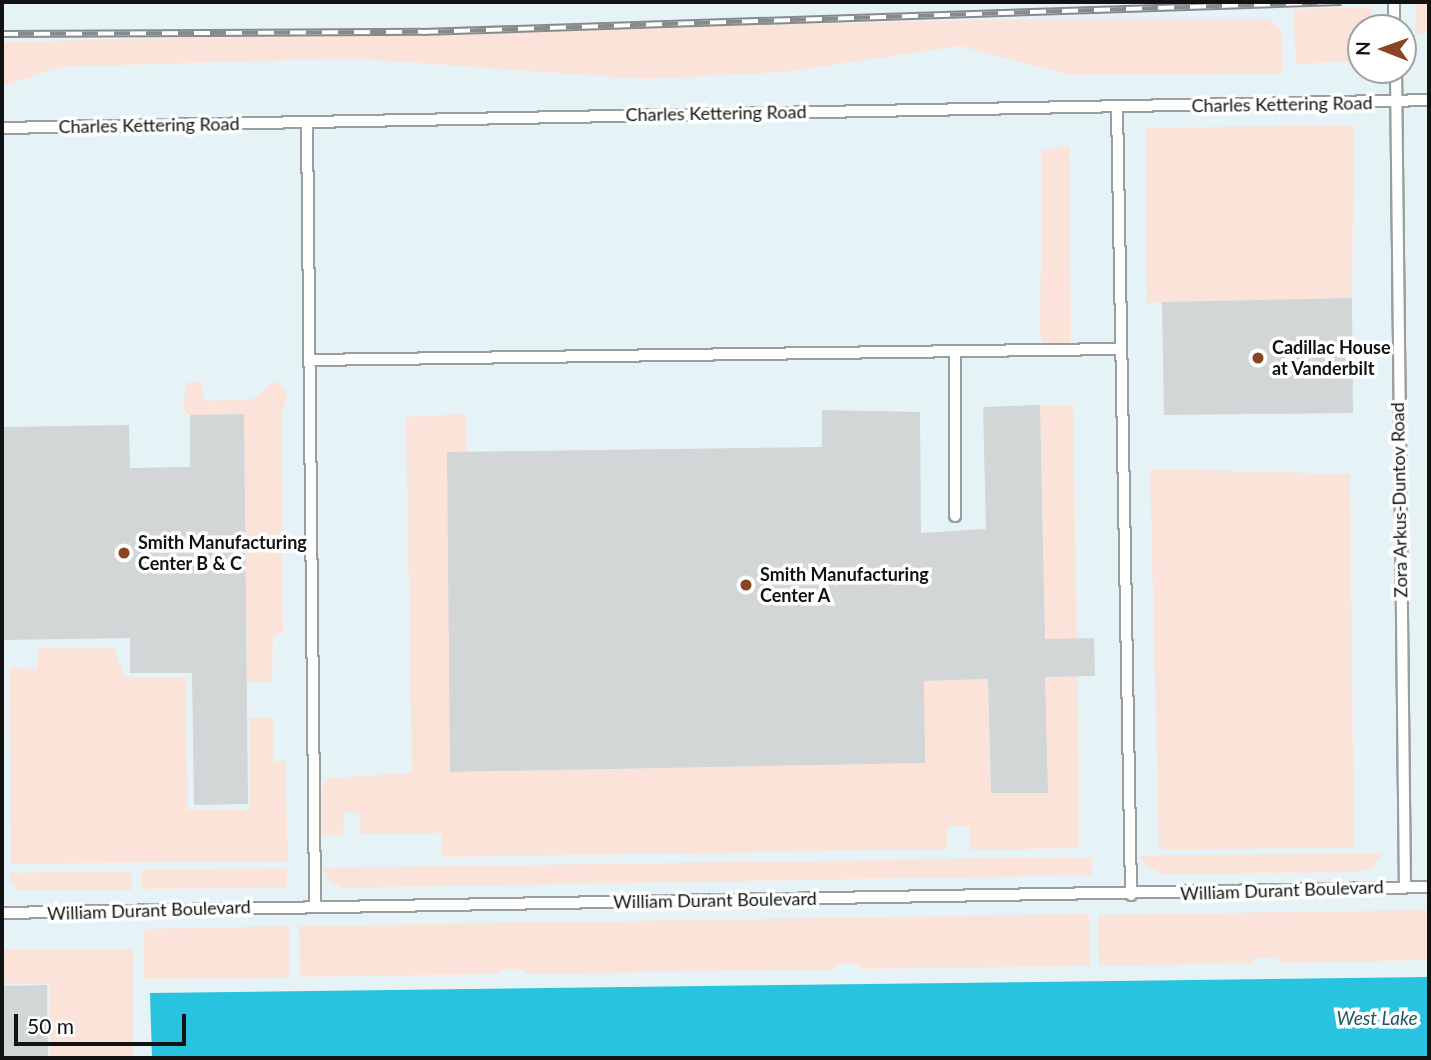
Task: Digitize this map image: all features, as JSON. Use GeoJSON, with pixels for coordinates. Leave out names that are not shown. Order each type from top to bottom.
{"type":"FeatureCollection","features":[{"type":"Feature","properties":{"kind":"lane","name":"Zora Arkus-Duntov Road"},"geometry":{"type":"LineString","coordinates":[[1396,84],[1405,887]]}},
{"type":"Feature","properties":{"kind":"lane","name":"Charles Kettering Road"},"geometry":{"type":"LineString","coordinates":[[2,128],[1397,103],[1429,100]]}},
{"type":"Feature","properties":{"kind":"lane"},"geometry":{"type":"LineString","coordinates":[[1117,106],[1131,895]]}},
{"type":"Feature","properties":{"kind":"lane"},"geometry":{"type":"LineString","coordinates":[[307,122],[314,905]]}},
{"type":"Feature","properties":{"kind":"lane"},"geometry":{"type":"LineString","coordinates":[[309,360],[955,354],[1121,349]]}},
{"type":"Feature","properties":{"kind":"lane"},"geometry":{"type":"LineString","coordinates":[[955,354],[955,516]]}},
{"type":"Feature","properties":{"kind":"lane","name":"William Durant Boulevard"},"geometry":{"type":"LineString","coordinates":[[2,913],[314,905],[1131,895],[1429,887]]}},
{"type":"Feature","properties":{"kind":"shaded area"},"geometry":{"type":"Polygon","coordinates":[[[2,2],[1429,2],[1429,1058],[2,1058],[2,2]]]}},
{"type":"Feature","properties":{"kind":"shaded area"},"geometry":{"type":"Polygon","coordinates":[[[1416,4],[1429,4],[1429,27],[1423,33],[1417,34],[1416,4]]]}},
{"type":"Feature","properties":{"kind":"shaded area"},"geometry":{"type":"Polygon","coordinates":[[[1371,7],[1371,14],[1347,14],[1347,62],[1296,64],[1293,9],[1371,7]]]}},
{"type":"Feature","properties":{"kind":"shaded area"},"geometry":{"type":"Polygon","coordinates":[[[1032,19],[1271,19],[1282,33],[1283,74],[1070,75],[960,46],[784,72],[644,79],[360,59],[58,67],[2,87],[2,42],[1032,19]]]}},
{"type":"Feature","properties":{"kind":"shaded area"},"geometry":{"type":"Polygon","coordinates":[[[1354,125],[1352,298],[1147,303],[1145,128],[1354,125]]]}},
{"type":"Feature","properties":{"kind":"shaded area"},"geometry":{"type":"Polygon","coordinates":[[[1069,145],[1071,344],[1044,344],[1040,335],[1042,151],[1069,145]]]}},
{"type":"Feature","properties":{"kind":"shaded area"},"geometry":{"type":"Polygon","coordinates":[[[274,381],[283,386],[287,397],[282,413],[283,633],[273,636],[272,681],[247,682],[244,414],[190,415],[183,410],[186,383],[202,382],[204,401],[253,399],[274,381]]]}},
{"type":"Feature","properties":{"kind":"shaded area"},"geometry":{"type":"Polygon","coordinates":[[[1040,405],[1073,406],[1077,639],[1045,639],[1040,405]]]}},
{"type":"Feature","properties":{"kind":"shaded area"},"geometry":{"type":"Polygon","coordinates":[[[466,414],[467,452],[447,452],[451,772],[924,763],[924,681],[988,679],[991,793],[1047,793],[1045,677],[1078,676],[1079,848],[971,850],[970,827],[947,826],[947,849],[442,857],[442,833],[359,834],[360,813],[344,812],[343,835],[322,836],[322,789],[328,778],[412,773],[406,417],[466,414]]]}},
{"type":"Feature","properties":{"kind":"shaded area"},"geometry":{"type":"Polygon","coordinates":[[[1150,469],[1350,474],[1354,848],[1159,849],[1150,469]]]}},
{"type":"Feature","properties":{"kind":"shaded area"},"geometry":{"type":"Polygon","coordinates":[[[38,648],[114,648],[125,677],[185,677],[188,810],[249,809],[249,718],[273,717],[273,761],[285,761],[288,861],[11,864],[10,668],[38,669],[38,648]]]}},
{"type":"Feature","properties":{"kind":"shaded area"},"geometry":{"type":"Polygon","coordinates":[[[1383,853],[1372,869],[1355,872],[1161,874],[1145,865],[1140,856],[1383,853]]]}},
{"type":"Feature","properties":{"kind":"shaded area"},"geometry":{"type":"Polygon","coordinates":[[[1092,857],[1092,875],[342,888],[328,880],[322,868],[1092,857]]]}},
{"type":"Feature","properties":{"kind":"shaded area"},"geometry":{"type":"Polygon","coordinates":[[[287,868],[287,888],[142,889],[142,870],[287,868]]]}},
{"type":"Feature","properties":{"kind":"shaded area"},"geometry":{"type":"Polygon","coordinates":[[[132,871],[132,890],[18,890],[11,882],[11,873],[132,871]]]}},
{"type":"Feature","properties":{"kind":"shaded area"},"geometry":{"type":"Polygon","coordinates":[[[1429,910],[1429,960],[1278,963],[1278,957],[1254,958],[1253,963],[1099,966],[1098,915],[1429,910]]]}},
{"type":"Feature","properties":{"kind":"shaded area"},"geometry":{"type":"Polygon","coordinates":[[[1089,914],[1090,966],[860,969],[860,964],[835,964],[835,969],[525,974],[524,969],[500,969],[499,974],[300,977],[299,926],[1089,914]]]}},
{"type":"Feature","properties":{"kind":"shaded area"},"geometry":{"type":"Polygon","coordinates":[[[289,926],[289,978],[144,979],[144,929],[289,926]]]}},
{"type":"Feature","properties":{"kind":"shaded area"},"geometry":{"type":"Polygon","coordinates":[[[133,949],[133,1058],[50,1058],[49,984],[2,984],[2,950],[133,949]]]}},
{"type":"Feature","properties":{"kind":"water","name":"West Lake"},"geometry":{"type":"Polygon","coordinates":[[[1429,977],[1429,1058],[152,1058],[150,993],[1429,977]]]}},
{"type":"Feature","properties":{"kind":"building","name":"Cadillac House at Vanderbilt"},"geometry":{"type":"Polygon","coordinates":[[[1352,298],[1353,413],[1164,415],[1162,302],[1352,298]]]}},
{"type":"Feature","properties":{"kind":"building","name":"Smith Manufacturing Center A"},"geometry":{"type":"Polygon","coordinates":[[[1040,405],[1045,639],[1094,638],[1095,676],[1045,677],[1048,793],[991,793],[988,679],[924,681],[925,763],[450,772],[447,452],[822,447],[822,410],[920,412],[921,533],[986,529],[983,407],[1040,405]]]}},
{"type":"Feature","properties":{"kind":"building","name":"Smith Manufacturing Center B & C"},"geometry":{"type":"Polygon","coordinates":[[[244,414],[248,804],[194,805],[192,673],[130,673],[130,638],[2,640],[2,427],[129,425],[130,468],[190,467],[190,415],[244,414]]]}},
{"type":"Feature","properties":{"kind":"building"},"geometry":{"type":"Polygon","coordinates":[[[47,985],[48,1058],[2,1058],[2,986],[47,985]]]}},
{"type":"Feature","properties":{"kind":"railway"},"geometry":{"type":"LineString","coordinates":[[2,34],[422,32],[1342,2]]}},
{"type":"Feature","properties":{"kind":"place","name":"Cadillac House at Vanderbilt"},"geometry":{"type":"Point","coordinates":[1258,358]}},
{"type":"Feature","properties":{"kind":"place","name":"Smith Manufacturing Center B & C"},"geometry":{"type":"Point","coordinates":[124,553]}},
{"type":"Feature","properties":{"kind":"place","name":"Smith Manufacturing Center A"},"geometry":{"type":"Point","coordinates":[746,585]}}]}
